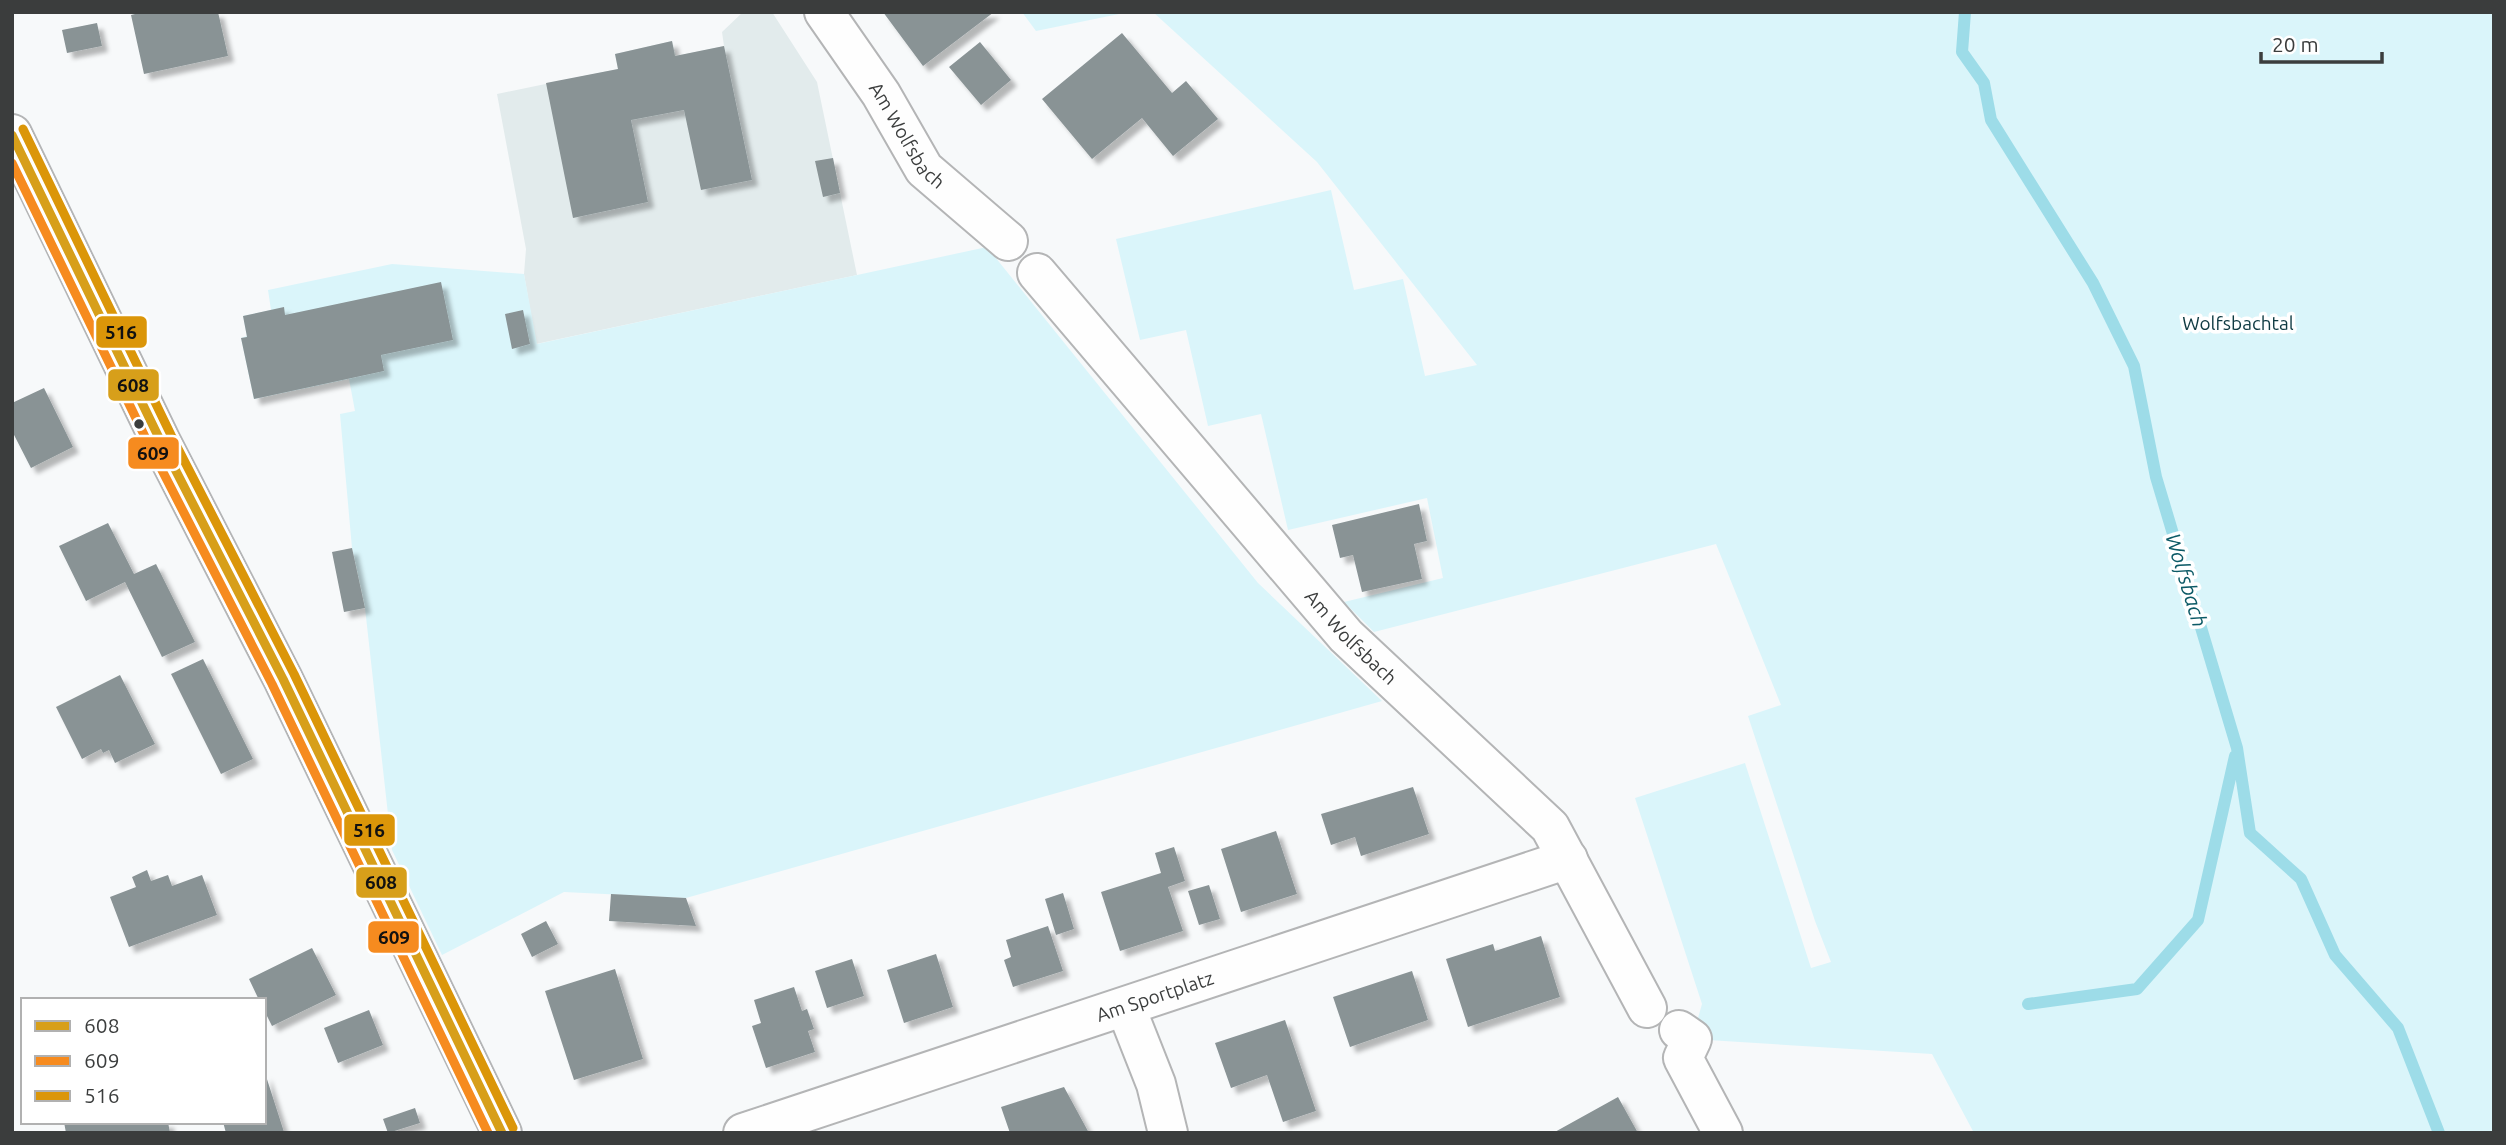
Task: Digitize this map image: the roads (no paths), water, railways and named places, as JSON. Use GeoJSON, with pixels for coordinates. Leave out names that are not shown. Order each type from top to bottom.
{"type":"FeatureCollection","features":[{"type":"Feature","properties":{"kind":"street","name":"Am Wolfsbach"},"geometry":{"type":"LineString","coordinates":[[824,12],[881,94],[924,169],[1008,241]]}},
{"type":"Feature","properties":{"kind":"street"},"geometry":{"type":"LineString","coordinates":[[12,134],[156,432],[283,679],[502,1133]]}},
{"type":"Feature","properties":{"kind":"street","name":"Am Wolfsbach"},"geometry":{"type":"LineString","coordinates":[[1037,273],[1346,636],[1550,827],[1647,1008]]}},
{"type":"Feature","properties":{"kind":"street","name":"Am Sportplatz"},"geometry":{"type":"LineString","coordinates":[[743,1133],[1568,859]]}},
{"type":"Feature","properties":{"kind":"street"},"geometry":{"type":"LineString","coordinates":[[1126,1008],[1156,1084],[1168,1133]]}},
{"type":"Feature","properties":{"kind":"street"},"geometry":{"type":"LineString","coordinates":[[1679,1030],[1692,1039],[1684,1058],[1723,1133]]}},
{"type":"Feature","properties":{"kind":"waterway","name":"Wolfsbach"},"geometry":{"type":"LineString","coordinates":[[1965,12],[1962,52],[1984,83],[1991,120],[2093,283],[2134,366],[2156,477],[2237,748],[2250,833],[2301,879],[2335,955],[2398,1028],[2439,1133]]}},
{"type":"Feature","properties":{"kind":"waterway"},"geometry":{"type":"LineString","coordinates":[[2028,1004],[2137,989],[2198,920],[2235,756]]}},
{"type":"Feature","properties":{"kind":"park label","name":"Wolfsbachtal"},"geometry":{"type":"Point","coordinates":[2238,323]}}]}
